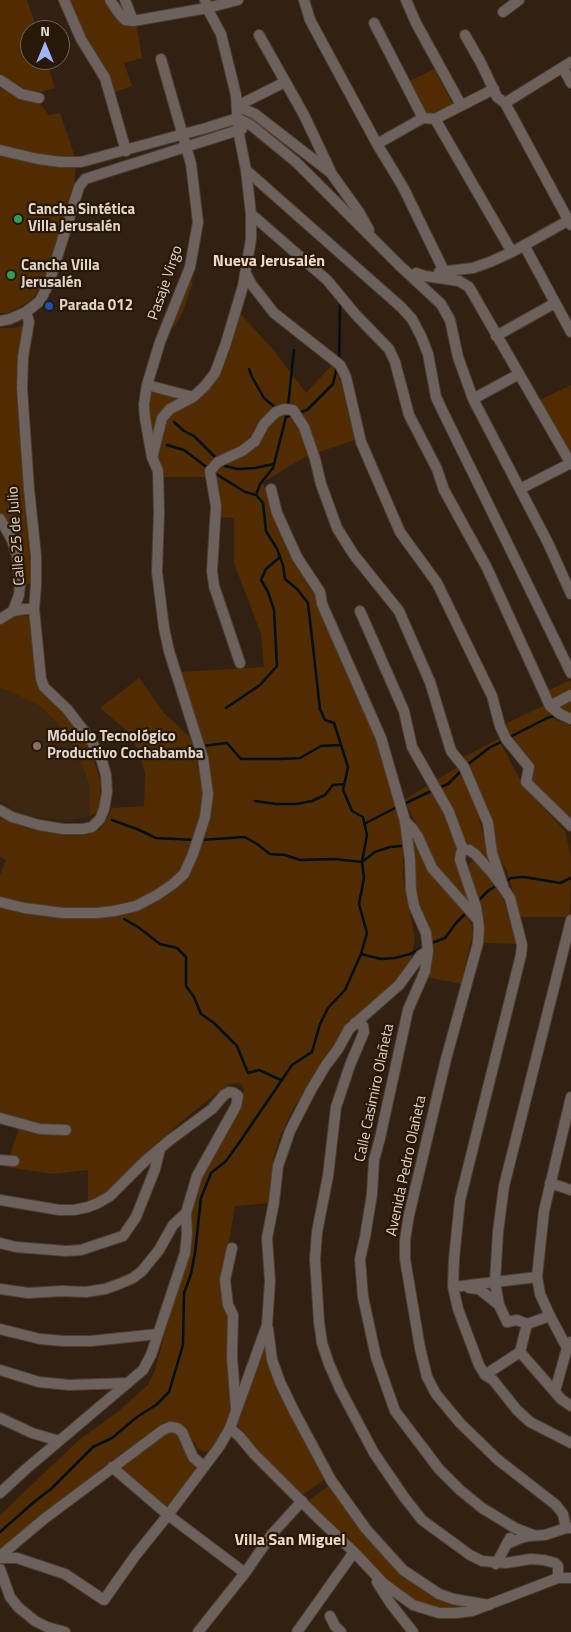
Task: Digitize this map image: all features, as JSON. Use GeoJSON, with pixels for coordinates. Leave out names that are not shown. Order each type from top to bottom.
{"type":"FeatureCollection","features":[{"type":"Feature","properties":{"kind":"street"},"geometry":{"type":"LineString","coordinates":[[64,0],[81,39],[105,78],[126,151]]}},
{"type":"Feature","properties":{"kind":"street"},"geometry":{"type":"LineString","coordinates":[[110,0],[125,20],[133,21],[206,4],[238,0]]}},
{"type":"Feature","properties":{"kind":"street"},"geometry":{"type":"LineString","coordinates":[[125,0],[133,21]]}},
{"type":"Feature","properties":{"kind":"street"},"geometry":{"type":"LineString","coordinates":[[304,0],[310,20],[376,144],[403,187],[444,271]]}},
{"type":"Feature","properties":{"kind":"street"},"geometry":{"type":"LineString","coordinates":[[406,0],[416,23],[461,105]]}},
{"type":"Feature","properties":{"kind":"street"},"geometry":{"type":"LineString","coordinates":[[502,12],[519,0]]}},
{"type":"Feature","properties":{"kind":"street"},"geometry":{"type":"LineString","coordinates":[[152,457],[162,418],[170,409],[193,397],[204,388],[215,373],[226,343],[246,274],[251,239],[251,214],[246,170],[238,130],[237,106],[231,73],[221,34],[206,4]]}},
{"type":"Feature","properties":{"kind":"street"},"geometry":{"type":"LineString","coordinates":[[374,23],[422,118]]}},
{"type":"Feature","properties":{"kind":"street"},"geometry":{"type":"LineString","coordinates":[[259,35],[304,115],[332,173],[359,212],[374,239]]}},
{"type":"Feature","properties":{"kind":"street"},"geometry":{"type":"LineString","coordinates":[[416,273],[474,268],[512,252],[570,222],[506,103],[497,97],[465,35]]}},
{"type":"Feature","properties":{"kind":"street","name":"Pasaje Virgo"},"geometry":{"type":"LineString","coordinates":[[0,902],[24,908],[63,913],[114,912],[136,906],[157,895],[184,874],[206,817],[208,794],[203,758],[168,651],[164,628],[157,572],[158,471],[152,457],[144,404],[147,385],[160,342],[190,267],[198,210],[191,164],[161,59]]}},
{"type":"Feature","properties":{"kind":"street"},"geometry":{"type":"LineString","coordinates":[[506,103],[567,65],[571,83]]}},
{"type":"Feature","properties":{"kind":"street"},"geometry":{"type":"LineString","coordinates":[[0,80],[21,94],[38,98]]}},
{"type":"Feature","properties":{"kind":"street"},"geometry":{"type":"LineString","coordinates":[[237,106],[286,82]]}},
{"type":"Feature","properties":{"kind":"street"},"geometry":{"type":"LineString","coordinates":[[376,144],[422,118],[435,119],[494,89]]}},
{"type":"Feature","properties":{"kind":"street"},"geometry":{"type":"LineString","coordinates":[[237,106],[255,114],[332,173]]}},
{"type":"Feature","properties":{"kind":"street"},"geometry":{"type":"LineString","coordinates":[[0,150],[38,159],[81,162],[126,151],[238,118],[252,126],[296,162],[399,265],[441,304],[450,320],[458,357],[473,399],[548,543],[571,594]]}},
{"type":"Feature","properties":{"kind":"street"},"geometry":{"type":"LineString","coordinates":[[435,119],[512,252]]}},
{"type":"Feature","properties":{"kind":"street"},"geometry":{"type":"LineString","coordinates":[[0,321],[26,312],[40,301],[49,283],[81,184],[86,179],[252,126]]}},
{"type":"Feature","properties":{"kind":"street"},"geometry":{"type":"LineString","coordinates":[[246,170],[401,307],[412,320],[428,354],[436,397],[571,673]]}},
{"type":"Feature","properties":{"kind":"street"},"geometry":{"type":"LineString","coordinates":[[251,214],[326,280],[393,355],[409,415],[437,469],[444,490],[486,568],[550,706],[560,714],[571,719]]}},
{"type":"Feature","properties":{"kind":"street"},"geometry":{"type":"LineString","coordinates":[[524,245],[571,332]]}},
{"type":"Feature","properties":{"kind":"street"},"geometry":{"type":"LineString","coordinates":[[399,265],[425,276],[460,280],[469,286],[496,336],[571,463],[520,489]]}},
{"type":"Feature","properties":{"kind":"street"},"geometry":{"type":"LineString","coordinates":[[246,274],[274,314],[340,365],[346,377],[361,442],[400,532],[441,591],[492,696],[500,726],[506,739],[529,767],[526,782],[571,827]]}},
{"type":"Feature","properties":{"kind":"street"},"geometry":{"type":"LineString","coordinates":[[496,336],[556,303]]}},
{"type":"Feature","properties":{"kind":"street","name":"Calle 25 de Julio"},"geometry":{"type":"LineString","coordinates":[[0,810],[12,817],[39,825],[63,830],[83,829],[92,827],[100,819],[104,810],[107,792],[106,775],[102,761],[91,740],[67,709],[44,687],[41,679],[34,609],[36,556],[22,397],[23,357],[29,322],[26,312]]}},
{"type":"Feature","properties":{"kind":"street"},"geometry":{"type":"LineString","coordinates":[[473,399],[519,374]]}},
{"type":"Feature","properties":{"kind":"street"},"geometry":{"type":"LineString","coordinates":[[147,385],[193,397]]}},
{"type":"Feature","properties":{"kind":"street"},"geometry":{"type":"LineString","coordinates":[[240,663],[214,586],[212,572],[216,506],[210,470],[218,462],[242,451],[255,441],[264,424],[276,412],[284,409],[293,410],[304,427],[315,458],[321,484],[337,528],[354,555],[399,611],[430,682],[451,751],[464,767],[488,824],[492,853],[504,889]]}},
{"type":"Feature","properties":{"kind":"street"},"geometry":{"type":"LineString","coordinates":[[271,489],[277,513],[297,557],[320,592],[322,604],[381,738],[405,821],[410,860],[411,890],[414,906],[426,933],[428,951],[421,956],[399,985],[350,1029],[326,1064],[290,1131],[278,1166],[267,1238],[270,1281],[267,1325],[272,1360],[294,1411],[331,1480],[366,1529],[403,1570],[439,1594],[453,1599],[490,1605]]}},
{"type":"Feature","properties":{"kind":"street","name":"Calle 25 de Julio"},"geometry":{"type":"LineString","coordinates":[[0,519],[12,540],[17,555],[20,584],[19,596],[4,616]]}},
{"type":"Feature","properties":{"kind":"street","name":"Calle 25 de Julio"},"geometry":{"type":"LineString","coordinates":[[4,616],[24,609],[34,609]]}},
{"type":"Feature","properties":{"kind":"street","name":"Avenida Pedro Olañeta"},"geometry":{"type":"LineString","coordinates":[[360,611],[404,711],[412,747],[449,812],[463,850],[460,860],[476,907],[479,927],[478,943],[446,1059],[409,1215],[405,1240],[405,1259],[420,1348],[427,1377],[436,1394],[460,1423],[497,1459],[556,1504],[563,1514],[568,1528]]}},
{"type":"Feature","properties":{"kind":"street"},"geometry":{"type":"LineString","coordinates":[[550,706],[571,695]]}},
{"type":"Feature","properties":{"kind":"street"},"geometry":{"type":"LineString","coordinates":[[405,821],[418,837],[432,868],[478,920]]}},
{"type":"Feature","properties":{"kind":"street"},"geometry":{"type":"LineString","coordinates":[[463,850],[469,850],[475,854],[494,874],[510,898],[522,945],[460,1200],[453,1287],[460,1316],[479,1365],[485,1375],[493,1380],[516,1410],[530,1422],[571,1443]]}},
{"type":"Feature","properties":{"kind":"street"},"geometry":{"type":"LineString","coordinates":[[550,1316],[527,1324],[516,1320],[507,1322],[499,1305],[495,1282],[498,1232],[504,1186],[571,920]]}},
{"type":"Feature","properties":{"kind":"street","name":"Calle Casimiro Olañeta"},"geometry":{"type":"LineString","coordinates":[[428,951],[425,971],[408,1010],[374,1160],[370,1202],[360,1260],[363,1297],[376,1357],[396,1411],[439,1469],[482,1508],[515,1528],[533,1535]]}},
{"type":"Feature","properties":{"kind":"street"},"geometry":{"type":"LineString","coordinates":[[355,1023],[363,1026],[364,1032],[336,1106],[328,1176],[315,1259],[319,1322],[328,1364],[374,1453],[404,1498],[422,1520],[470,1556],[496,1564],[531,1559],[555,1562],[558,1566],[558,1578]]}},
{"type":"Feature","properties":{"kind":"street"},"geometry":{"type":"LineString","coordinates":[[0,1200],[59,1210],[88,1207],[98,1203],[110,1196],[160,1148],[212,1109],[224,1095],[229,1092],[238,1096],[236,1106],[197,1176],[186,1214],[187,1234],[185,1252],[151,1354],[143,1370],[0,1493]]}},
{"type":"Feature","properties":{"kind":"street"},"geometry":{"type":"LineString","coordinates":[[555,1391],[569,1345],[550,1316],[540,1294],[537,1277],[544,1211],[571,1097]]}},
{"type":"Feature","properties":{"kind":"street"},"geometry":{"type":"LineString","coordinates":[[0,1118],[40,1129],[66,1130]]}},
{"type":"Feature","properties":{"kind":"street"},"geometry":{"type":"LineString","coordinates":[[0,1243],[16,1247],[66,1251],[81,1250],[123,1236],[136,1217],[155,1169],[160,1148]]}},
{"type":"Feature","properties":{"kind":"street"},"geometry":{"type":"LineString","coordinates":[[0,1160],[14,1161]]}},
{"type":"Feature","properties":{"kind":"street"},"geometry":{"type":"LineString","coordinates":[[550,1183],[571,1190]]}},
{"type":"Feature","properties":{"kind":"street"},"geometry":{"type":"LineString","coordinates":[[0,1290],[28,1293],[62,1290],[86,1292],[105,1289],[119,1284],[133,1278],[142,1271],[160,1250],[173,1225],[186,1214]]}},
{"type":"Feature","properties":{"kind":"street"},"geometry":{"type":"LineString","coordinates":[[232,1248],[226,1280],[228,1305],[233,1315],[232,1357],[236,1411]]}},
{"type":"Feature","properties":{"kind":"street"},"geometry":{"type":"LineString","coordinates":[[453,1287],[537,1277]]}},
{"type":"Feature","properties":{"kind":"street"},"geometry":{"type":"LineString","coordinates":[[453,1287],[479,1289],[499,1305]]}},
{"type":"Feature","properties":{"kind":"street"},"geometry":{"type":"LineString","coordinates":[[485,1375],[520,1352],[527,1324]]}},
{"type":"Feature","properties":{"kind":"street"},"geometry":{"type":"LineString","coordinates":[[0,1557],[17,1558],[65,1574],[104,1600],[135,1556],[219,1447],[230,1428],[267,1325]]}},
{"type":"Feature","properties":{"kind":"street"},"geometry":{"type":"LineString","coordinates":[[0,1329],[40,1339],[64,1341],[91,1341],[158,1334]]}},
{"type":"Feature","properties":{"kind":"street"},"geometry":{"type":"LineString","coordinates":[[520,1352],[561,1398],[571,1406]]}},
{"type":"Feature","properties":{"kind":"street"},"geometry":{"type":"LineString","coordinates":[[0,1370],[39,1382],[69,1385],[128,1383]]}},
{"type":"Feature","properties":{"kind":"street"},"geometry":{"type":"LineString","coordinates":[[0,1418],[32,1433],[59,1441]]}},
{"type":"Feature","properties":{"kind":"street"},"geometry":{"type":"LineString","coordinates":[[0,1557],[44,1519],[163,1430],[177,1428],[182,1432],[193,1457],[203,1466]]}},
{"type":"Feature","properties":{"kind":"street"},"geometry":{"type":"LineString","coordinates":[[230,1428],[383,1583],[413,1605],[424,1610],[439,1613],[472,1611],[558,1578],[571,1578]]}},
{"type":"Feature","properties":{"kind":"street"},"geometry":{"type":"LineString","coordinates":[[112,1468],[168,1515],[245,1573]]}},
{"type":"Feature","properties":{"kind":"street"},"geometry":{"type":"LineString","coordinates":[[198,1632],[245,1573],[272,1534],[302,1501]]}},
{"type":"Feature","properties":{"kind":"street"},"geometry":{"type":"LineString","coordinates":[[496,1564],[515,1528]]}},
{"type":"Feature","properties":{"kind":"street"},"geometry":{"type":"LineString","coordinates":[[507,1544],[521,1538],[545,1535],[568,1528]]}},
{"type":"Feature","properties":{"kind":"street"},"geometry":{"type":"LineString","coordinates":[[297,1632],[354,1552]]}},
{"type":"Feature","properties":{"kind":"street"},"geometry":{"type":"LineString","coordinates":[[366,1564],[390,1604],[413,1632]]}},
{"type":"Feature","properties":{"kind":"street"},"geometry":{"type":"LineString","coordinates":[[0,1569],[10,1597],[18,1607],[35,1621],[65,1632]]}},
{"type":"Feature","properties":{"kind":"street"},"geometry":{"type":"LineString","coordinates":[[330,1616],[335,1626],[341,1632]]}},
{"type":"Feature","properties":{"kind":"shaded area"},"geometry":{"type":"Polygon","coordinates":[[[0,0],[27,0],[34,20],[20,20],[20,70],[49,70],[55,88],[42,92],[27,90],[0,75],[0,0]]]}},
{"type":"Feature","properties":{"kind":"shaded area"},"geometry":{"type":"Polygon","coordinates":[[[69,0],[106,0],[112,14],[124,24],[137,27],[142,58],[124,63],[132,86],[115,92],[109,74],[80,25],[69,0]]]}},
{"type":"Feature","properties":{"kind":"shaded area"},"geometry":{"type":"Polygon","coordinates":[[[434,69],[453,105],[427,116],[410,81],[434,69]]]}},
{"type":"Feature","properties":{"kind":"shaded area"},"geometry":{"type":"Polygon","coordinates":[[[0,88],[40,104],[49,115],[60,113],[75,157],[46,155],[0,145],[0,88]]]}},
{"type":"Feature","properties":{"kind":"shaded area"},"geometry":{"type":"Polygon","coordinates":[[[0,155],[76,166],[74,184],[46,278],[29,302],[8,313],[0,313],[0,155]]]}},
{"type":"Feature","properties":{"kind":"shaded area"},"geometry":{"type":"Polygon","coordinates":[[[188,281],[193,282],[183,311],[177,323],[166,336],[188,281]]]}},
{"type":"Feature","properties":{"kind":"shaded area"},"geometry":{"type":"Polygon","coordinates":[[[240,313],[275,352],[306,393],[332,365],[340,380],[355,440],[307,456],[263,482],[273,516],[313,587],[373,728],[403,831],[403,878],[415,939],[408,967],[385,993],[350,1020],[293,1109],[279,1139],[273,1160],[269,1203],[235,1206],[221,1277],[223,1305],[228,1315],[232,1405],[231,1413],[215,1444],[205,1452],[198,1449],[187,1430],[178,1422],[171,1422],[161,1426],[109,1462],[0,1550],[0,1515],[79,1440],[116,1413],[148,1385],[155,1370],[175,1297],[190,1209],[202,1169],[240,1104],[244,1090],[241,1084],[235,1083],[226,1086],[147,1152],[101,1199],[88,1203],[88,1170],[53,1174],[6,1167],[21,1122],[0,1114],[0,907],[59,915],[156,901],[176,889],[187,877],[212,795],[181,672],[264,667],[261,634],[234,563],[234,518],[220,517],[211,509],[207,477],[163,477],[156,457],[170,415],[195,400],[209,389],[220,376],[231,348],[240,313]]]}},
{"type":"Feature","properties":{"kind":"shaded area"},"geometry":{"type":"Polygon","coordinates":[[[23,325],[18,352],[16,389],[30,584],[25,584],[17,540],[0,513],[0,328],[15,328],[23,325]]]}},
{"type":"Feature","properties":{"kind":"shaded area"},"geometry":{"type":"Polygon","coordinates":[[[571,385],[571,452],[540,400],[571,385]]]}},
{"type":"Feature","properties":{"kind":"shaded area"},"geometry":{"type":"Polygon","coordinates":[[[150,388],[182,398],[167,406],[158,414],[151,438],[148,416],[150,388]]]}},
{"type":"Feature","properties":{"kind":"shaded area"},"geometry":{"type":"Polygon","coordinates":[[[25,615],[30,617],[34,644],[35,680],[39,688],[79,732],[91,751],[100,780],[100,801],[96,813],[90,816],[90,787],[80,759],[66,732],[40,706],[0,688],[0,624],[17,616],[25,615]]]}},
{"type":"Feature","properties":{"kind":"shaded area"},"geometry":{"type":"Polygon","coordinates":[[[139,678],[164,713],[193,740],[202,785],[202,811],[192,847],[179,873],[160,890],[129,905],[103,910],[70,910],[28,905],[0,898],[0,875],[6,860],[0,857],[0,818],[29,829],[57,834],[85,835],[99,830],[105,823],[112,808],[144,806],[145,773],[138,750],[127,731],[100,708],[139,678]]]}},
{"type":"Feature","properties":{"kind":"shaded area"},"geometry":{"type":"Polygon","coordinates":[[[571,680],[571,717],[559,710],[549,690],[571,680]]]}},
{"type":"Feature","properties":{"kind":"shaded area","name":"Módulo Tecnológico Productivo Cochabamba"},"geometry":{"type":"Polygon","coordinates":[[[0,688],[40,706],[66,732],[80,759],[90,787],[90,816],[67,821],[28,816],[17,812],[0,801],[0,688]]]}},
{"type":"Feature","properties":{"kind":"shaded area"},"geometry":{"type":"Polygon","coordinates":[[[543,706],[556,720],[571,726],[571,822],[527,778],[505,724],[543,706]]]}},
{"type":"Feature","properties":{"kind":"shaded area"},"geometry":{"type":"Polygon","coordinates":[[[498,739],[524,787],[565,831],[571,856],[570,917],[520,917],[507,871],[498,855],[462,758],[498,739]]]}},
{"type":"Feature","properties":{"kind":"shaded area"},"geometry":{"type":"Polygon","coordinates":[[[458,767],[477,810],[486,845],[499,875],[477,849],[470,847],[458,864],[469,904],[440,872],[430,857],[418,827],[404,800],[458,767]]]}},
{"type":"Feature","properties":{"kind":"shaded area"},"geometry":{"type":"Polygon","coordinates":[[[412,839],[423,861],[440,886],[459,904],[472,925],[473,933],[461,984],[427,977],[434,949],[419,903],[413,868],[412,839]]]}},
{"type":"Feature","properties":{"kind":"shaded area"},"geometry":{"type":"Polygon","coordinates":[[[472,861],[477,863],[501,893],[519,944],[483,943],[484,921],[469,869],[469,864],[472,861]]]}},
{"type":"Feature","properties":{"kind":"shaded area"},"geometry":{"type":"Polygon","coordinates":[[[266,1342],[293,1420],[325,1479],[303,1495],[254,1449],[237,1424],[266,1342]]]}},
{"type":"Feature","properties":{"kind":"shaded area"},"geometry":{"type":"Polygon","coordinates":[[[170,1432],[179,1434],[196,1468],[195,1473],[169,1505],[165,1506],[121,1471],[122,1466],[170,1432]]]}},
{"type":"Feature","properties":{"kind":"shaded area"},"geometry":{"type":"Polygon","coordinates":[[[330,1485],[406,1576],[479,1605],[447,1610],[414,1601],[381,1576],[350,1539],[331,1525],[309,1500],[330,1485]]]}},
{"type":"Feature","properties":{"kind":"waterway"},"geometry":{"type":"LineString","coordinates":[[339,359],[340,303]]}},
{"type":"Feature","properties":{"kind":"waterway"},"geometry":{"type":"LineString","coordinates":[[288,406],[294,350]]}},
{"type":"Feature","properties":{"kind":"waterway"},"geometry":{"type":"LineString","coordinates":[[298,413],[307,410],[333,384],[337,367]]}},
{"type":"Feature","properties":{"kind":"waterway"},"geometry":{"type":"LineString","coordinates":[[249,369],[264,398],[277,409]]}},
{"type":"Feature","properties":{"kind":"waterway"},"geometry":{"type":"LineString","coordinates":[[256,495],[260,484],[273,468],[286,417],[293,415]]}},
{"type":"Feature","properties":{"kind":"waterway"},"geometry":{"type":"LineString","coordinates":[[174,422],[184,431],[194,436],[218,460]]}},
{"type":"Feature","properties":{"kind":"waterway"},"geometry":{"type":"LineString","coordinates":[[167,445],[184,450],[209,469]]}},
{"type":"Feature","properties":{"kind":"waterway"},"geometry":{"type":"LineString","coordinates":[[222,463],[225,466],[238,469],[274,464]]}},
{"type":"Feature","properties":{"kind":"waterway"},"geometry":{"type":"LineString","coordinates":[[0,1532],[51,1489],[93,1447],[112,1438],[137,1417],[156,1405],[169,1392],[183,1345],[184,1293],[191,1274],[195,1253],[201,1198],[211,1173],[226,1161],[292,1065],[312,1052],[320,1024],[328,1008],[345,990],[361,954],[367,933],[359,904],[364,878],[362,862],[367,835],[363,817],[352,811],[343,790],[348,767],[334,723],[325,720],[320,709],[308,603],[297,589],[285,579],[283,565],[277,549],[266,531],[263,503],[256,495],[245,492],[213,472]]}},
{"type":"Feature","properties":{"kind":"waterway"},"geometry":{"type":"LineString","coordinates":[[226,708],[260,685],[277,666],[274,610],[268,592],[261,580],[266,569],[280,557]]}},
{"type":"Feature","properties":{"kind":"waterway"},"geometry":{"type":"LineString","coordinates":[[508,738],[547,718],[558,715]]}},
{"type":"Feature","properties":{"kind":"waterway"},"geometry":{"type":"LineString","coordinates":[[467,765],[489,748],[503,741]]}},
{"type":"Feature","properties":{"kind":"waterway"},"geometry":{"type":"LineString","coordinates":[[202,746],[227,743],[241,759],[281,759],[300,758],[321,746],[340,745]]}},
{"type":"Feature","properties":{"kind":"waterway"},"geometry":{"type":"LineString","coordinates":[[177,759],[189,748],[196,747]]}},
{"type":"Feature","properties":{"kind":"waterway"},"geometry":{"type":"LineString","coordinates":[[438,788],[448,784],[463,769]]}},
{"type":"Feature","properties":{"kind":"waterway"},"geometry":{"type":"LineString","coordinates":[[255,801],[276,804],[296,804],[312,801],[325,795],[333,785],[344,784]]}},
{"type":"Feature","properties":{"kind":"waterway"},"geometry":{"type":"LineString","coordinates":[[404,804],[433,790]]}},
{"type":"Feature","properties":{"kind":"waterway"},"geometry":{"type":"LineString","coordinates":[[364,824],[399,806]]}},
{"type":"Feature","properties":{"kind":"waterway"},"geometry":{"type":"LineString","coordinates":[[112,820],[156,838],[195,840]]}},
{"type":"Feature","properties":{"kind":"waterway"},"geometry":{"type":"LineString","coordinates":[[200,840],[245,837],[270,854],[285,855],[300,860],[334,859],[362,862],[375,852],[401,846]]}},
{"type":"Feature","properties":{"kind":"waterway"},"geometry":{"type":"LineString","coordinates":[[505,882],[511,878],[524,877],[560,883],[571,878]]}},
{"type":"Feature","properties":{"kind":"waterway"},"geometry":{"type":"LineString","coordinates":[[477,902],[489,890],[498,885]]}},
{"type":"Feature","properties":{"kind":"waterway"},"geometry":{"type":"LineString","coordinates":[[429,944],[445,938],[468,911]]}},
{"type":"Feature","properties":{"kind":"waterway"},"geometry":{"type":"LineString","coordinates":[[124,919],[160,944],[177,948],[186,957],[186,986],[194,997],[201,1014],[214,1023],[237,1046],[248,1073],[259,1070],[281,1080]]}},
{"type":"Feature","properties":{"kind":"waterway"},"geometry":{"type":"LineString","coordinates":[[361,954],[381,959],[395,958],[410,954],[424,947]]}},
{"type":"Feature","properties":{"kind":"place","name":"Cancha Sintética Villa Jerusalén"},"geometry":{"type":"Point","coordinates":[18,219]}},
{"type":"Feature","properties":{"kind":"place","name":"Cancha Villa Jerusalén"},"geometry":{"type":"Point","coordinates":[11,275]}},
{"type":"Feature","properties":{"kind":"place","name":"Parada 012"},"geometry":{"type":"Point","coordinates":[49,306]}},
{"type":"Feature","properties":{"kind":"place","name":"Módulo Tecnológico Productivo Cochabamba"},"geometry":{"type":"Point","coordinates":[37,746]}},
{"type":"Feature","properties":{"kind":"district","name":"Nueva Jerusalén"},"geometry":{"type":"Point","coordinates":[269,262]}},
{"type":"Feature","properties":{"kind":"district","name":"Villa San Miguel"},"geometry":{"type":"Point","coordinates":[290,1541]}}]}
